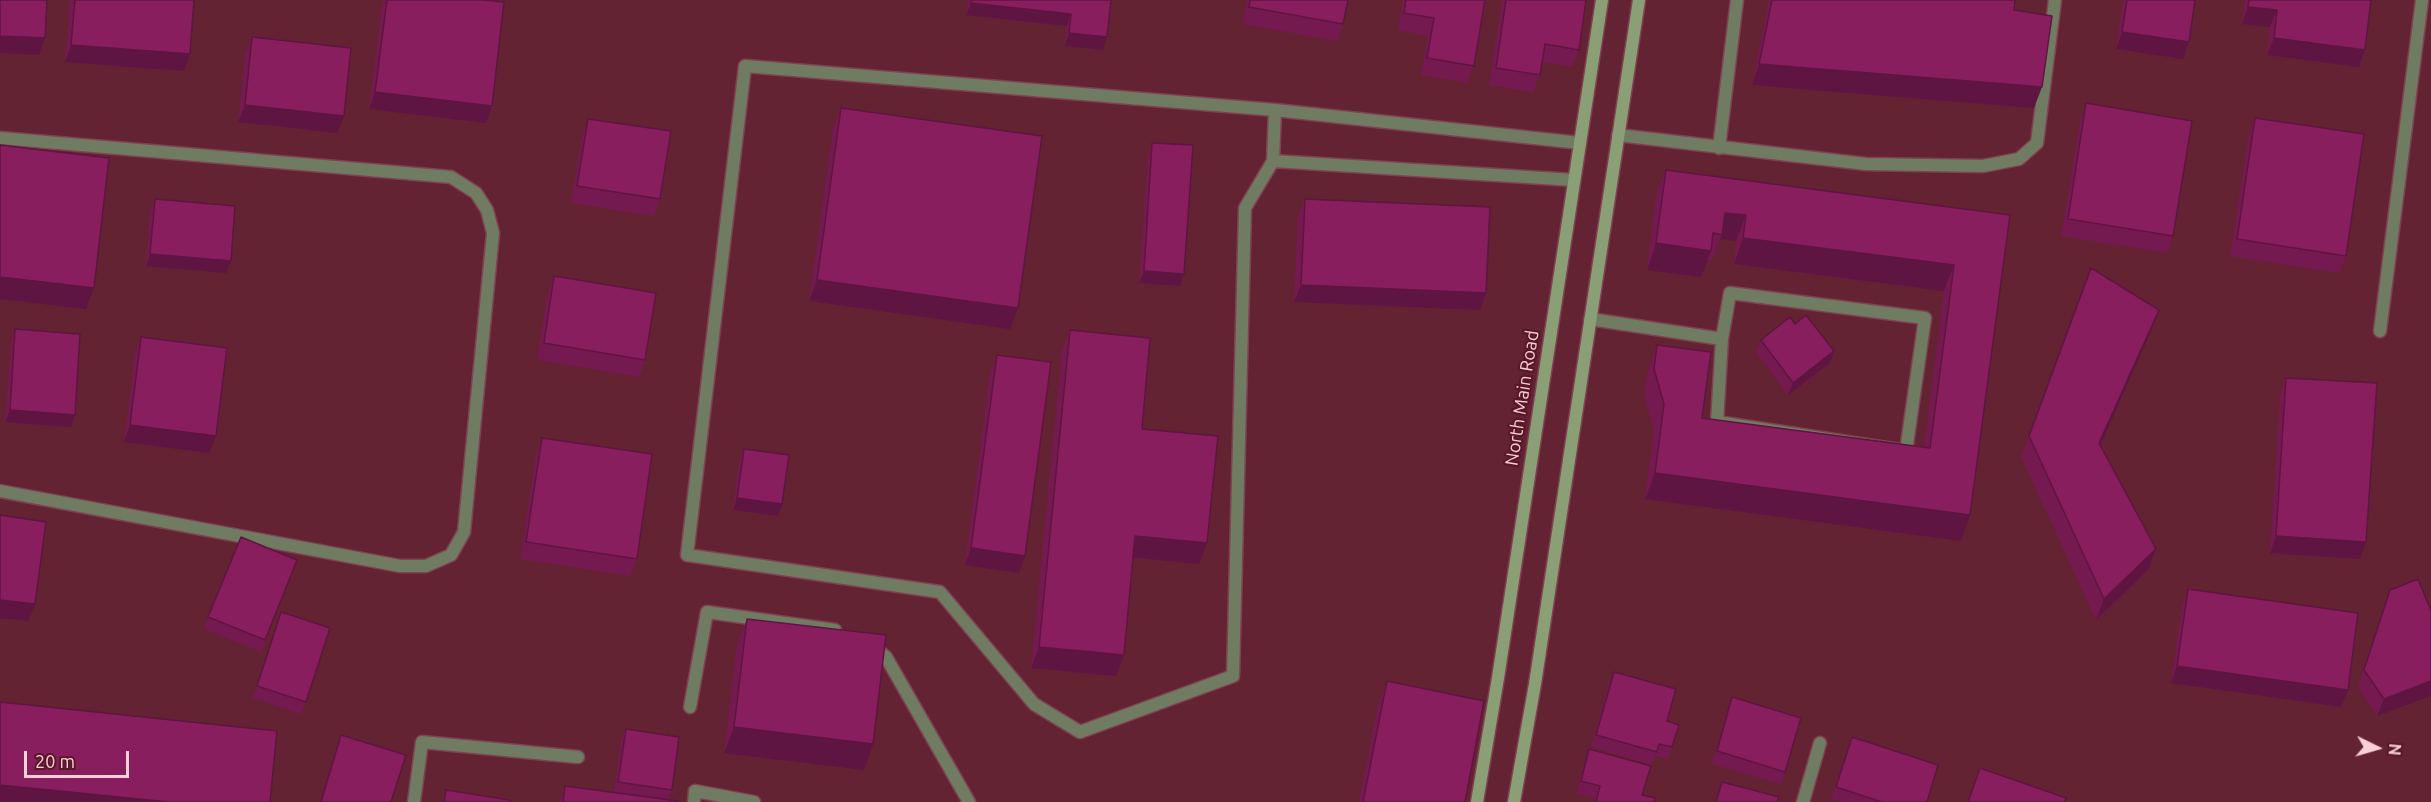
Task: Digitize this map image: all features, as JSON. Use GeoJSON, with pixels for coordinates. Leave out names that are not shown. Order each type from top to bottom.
{"type":"FeatureCollection","features":[{"type":"Feature","properties":{"kind":"main road","name":"North Main Road"},"geometry":{"type":"LineString","coordinates":[[1477,802],[1602,0]]}},
{"type":"Feature","properties":{"kind":"main road"},"geometry":{"type":"LineString","coordinates":[[1514,802],[1639,0]]}},
{"type":"Feature","properties":{"kind":"street"},"geometry":{"type":"LineString","coordinates":[[1719,147],[1737,0]]}},
{"type":"Feature","properties":{"kind":"street"},"geometry":{"type":"LineString","coordinates":[[1618,135],[1866,164],[1983,166],[2019,159],[2037,143],[2055,0]]}},
{"type":"Feature","properties":{"kind":"street"},"geometry":{"type":"LineString","coordinates":[[2380,331],[2422,0]]}},
{"type":"Feature","properties":{"kind":"street"},"geometry":{"type":"LineString","coordinates":[[1275,110],[1273,161],[1245,208],[1233,676],[1080,732],[1034,704],[940,592],[687,555],[745,66],[1275,110],[1580,143]]}},
{"type":"Feature","properties":{"kind":"street"},"geometry":{"type":"LineString","coordinates":[[0,138],[451,177],[476,193],[488,210],[493,233],[465,532],[451,555],[426,566],[400,566],[0,491]]}},
{"type":"Feature","properties":{"kind":"street"},"geometry":{"type":"LineString","coordinates":[[1273,161],[1574,180]]}},
{"type":"Feature","properties":{"kind":"street"},"geometry":{"type":"LineString","coordinates":[[1730,293],[1925,318],[1906,451],[1717,423],[1722,339],[1730,293]]}},
{"type":"Feature","properties":{"kind":"street"},"geometry":{"type":"LineString","coordinates":[[1590,319],[1722,339]]}},
{"type":"Feature","properties":{"kind":"street"},"geometry":{"type":"LineString","coordinates":[[690,707],[707,612],[843,631]]}},
{"type":"Feature","properties":{"kind":"street"},"geometry":{"type":"LineString","coordinates":[[862,639],[886,657],[969,802]]}},
{"type":"Feature","properties":{"kind":"street"},"geometry":{"type":"LineString","coordinates":[[414,802],[422,742],[578,757]]}},
{"type":"Feature","properties":{"kind":"street"},"geometry":{"type":"LineString","coordinates":[[1803,802],[1820,743]]}},
{"type":"Feature","properties":{"kind":"street"},"geometry":{"type":"LineString","coordinates":[[694,802],[695,791],[754,802]]}},
{"type":"Feature","properties":{"kind":"building"},"geometry":{"type":"Polygon","coordinates":[[[0,0],[47,0],[45,38],[0,36],[0,0]]]}},
{"type":"Feature","properties":{"kind":"building"},"geometry":{"type":"Polygon","coordinates":[[[75,0],[194,0],[190,54],[71,45],[75,0]]]}},
{"type":"Feature","properties":{"kind":"building"},"geometry":{"type":"Polygon","coordinates":[[[387,0],[504,2],[492,106],[375,92],[387,0]]]}},
{"type":"Feature","properties":{"kind":"building"},"geometry":{"type":"Polygon","coordinates":[[[971,0],[1111,0],[1107,37],[1069,33],[1071,14],[971,3],[971,0]]]}},
{"type":"Feature","properties":{"kind":"building"},"geometry":{"type":"Polygon","coordinates":[[[1250,0],[1348,0],[1343,24],[1249,7],[1250,0]]]}},
{"type":"Feature","properties":{"kind":"building"},"geometry":{"type":"Polygon","coordinates":[[[1406,0],[1485,0],[1474,66],[1427,58],[1434,18],[1404,13],[1406,0]]]}},
{"type":"Feature","properties":{"kind":"building"},"geometry":{"type":"Polygon","coordinates":[[[1506,0],[1586,0],[1579,50],[1545,44],[1540,75],[1496,68],[1506,0]]]}},
{"type":"Feature","properties":{"kind":"building"},"geometry":{"type":"Polygon","coordinates":[[[1772,0],[2015,0],[2014,10],[2052,16],[2042,87],[1759,64],[1772,0]]]}},
{"type":"Feature","properties":{"kind":"building"},"geometry":{"type":"Polygon","coordinates":[[[2127,0],[2195,0],[2189,42],[2122,32],[2127,0]]]}},
{"type":"Feature","properties":{"kind":"building"},"geometry":{"type":"Polygon","coordinates":[[[2249,0],[2371,0],[2365,50],[2274,38],[2277,10],[2248,7],[2249,0]]]}},
{"type":"Feature","properties":{"kind":"building"},"geometry":{"type":"Polygon","coordinates":[[[252,37],[351,48],[344,116],[245,105],[252,37]]]}},
{"type":"Feature","properties":{"kind":"building"},"geometry":{"type":"Polygon","coordinates":[[[2086,103],[2192,121],[2173,236],[2068,219],[2086,103]]]}},
{"type":"Feature","properties":{"kind":"building"},"geometry":{"type":"Polygon","coordinates":[[[841,108],[1042,136],[1018,308],[817,280],[841,108]]]}},
{"type":"Feature","properties":{"kind":"building"},"geometry":{"type":"Polygon","coordinates":[[[2255,118],[2364,134],[2346,256],[2237,239],[2255,118]]]}},
{"type":"Feature","properties":{"kind":"building"},"geometry":{"type":"Polygon","coordinates":[[[588,119],[671,131],[660,199],[577,186],[588,119]]]}},
{"type":"Feature","properties":{"kind":"building"},"geometry":{"type":"Polygon","coordinates":[[[1152,143],[1193,145],[1184,274],[1144,271],[1152,143]]]}},
{"type":"Feature","properties":{"kind":"building"},"geometry":{"type":"Polygon","coordinates":[[[0,145],[109,158],[94,288],[0,277],[0,145]]]}},
{"type":"Feature","properties":{"kind":"building"},"geometry":{"type":"Polygon","coordinates":[[[1666,170],[2010,215],[1970,515],[1655,473],[1664,404],[1654,369],[1657,345],[1711,352],[1702,418],[1930,448],[1954,265],[1743,238],[1746,215],[1725,213],[1722,235],[1713,233],[1711,251],[1656,243],[1666,170]]]}},
{"type":"Feature","properties":{"kind":"building"},"geometry":{"type":"Polygon","coordinates":[[[155,199],[235,206],[231,261],[150,254],[155,199]]]}},
{"type":"Feature","properties":{"kind":"building"},"geometry":{"type":"Polygon","coordinates":[[[1305,199],[1490,207],[1486,293],[1301,285],[1305,199]]]}},
{"type":"Feature","properties":{"kind":"building"},"geometry":{"type":"Polygon","coordinates":[[[2091,268],[2159,310],[2099,443],[2156,549],[2104,599],[2029,436],[2091,268]]]}},
{"type":"Feature","properties":{"kind":"building"},"geometry":{"type":"Polygon","coordinates":[[[554,276],[656,293],[645,360],[544,343],[554,276]]]}},
{"type":"Feature","properties":{"kind":"building"},"geometry":{"type":"Polygon","coordinates":[[[1806,315],[1834,351],[1793,383],[1761,340],[1790,317],[1795,324],[1806,315]]]}},
{"type":"Feature","properties":{"kind":"building"},"geometry":{"type":"Polygon","coordinates":[[[15,329],[80,334],[75,415],[10,410],[15,329]]]}},
{"type":"Feature","properties":{"kind":"building"},"geometry":{"type":"Polygon","coordinates":[[[1070,330],[1150,338],[1142,429],[1218,436],[1207,543],[1135,536],[1124,655],[1039,647],[1070,330]]]}},
{"type":"Feature","properties":{"kind":"building"},"geometry":{"type":"Polygon","coordinates":[[[141,337],[227,348],[216,436],[130,425],[141,337]]]}},
{"type":"Feature","properties":{"kind":"building"},"geometry":{"type":"Polygon","coordinates":[[[997,355],[1051,362],[1025,556],[971,548],[997,355]]]}},
{"type":"Feature","properties":{"kind":"building"},"geometry":{"type":"Polygon","coordinates":[[[2286,378],[2377,383],[2366,542],[2276,536],[2286,378]]]}},
{"type":"Feature","properties":{"kind":"building"},"geometry":{"type":"Polygon","coordinates":[[[542,438],[652,454],[637,559],[526,542],[542,438]]]}},
{"type":"Feature","properties":{"kind":"building"},"geometry":{"type":"Polygon","coordinates":[[[744,449],[789,455],[782,504],[737,498],[744,449]]]}},
{"type":"Feature","properties":{"kind":"building"},"geometry":{"type":"Polygon","coordinates":[[[0,515],[46,522],[35,604],[0,600],[0,515]]]}},
{"type":"Feature","properties":{"kind":"building"},"geometry":{"type":"Polygon","coordinates":[[[241,537],[297,560],[265,640],[208,617],[241,537]]]}},
{"type":"Feature","properties":{"kind":"building"},"geometry":{"type":"Polygon","coordinates":[[[2418,579],[2431,611],[2431,681],[2384,699],[2364,670],[2390,590],[2418,579]]]}},
{"type":"Feature","properties":{"kind":"building"},"geometry":{"type":"Polygon","coordinates":[[[2188,589],[2358,613],[2348,690],[2177,666],[2188,589]]]}},
{"type":"Feature","properties":{"kind":"building"},"geometry":{"type":"Polygon","coordinates":[[[281,612],[330,628],[306,702],[257,686],[281,612]]]}},
{"type":"Feature","properties":{"kind":"building"},"geometry":{"type":"Polygon","coordinates":[[[747,619],[886,635],[873,744],[734,727],[747,619]]]}},
{"type":"Feature","properties":{"kind":"building"},"geometry":{"type":"Polygon","coordinates":[[[1614,672],[1676,689],[1667,721],[1679,725],[1672,747],[1659,744],[1657,752],[1596,735],[1614,672]]]}},
{"type":"Feature","properties":{"kind":"building"},"geometry":{"type":"Polygon","coordinates":[[[1387,681],[1484,701],[1465,802],[1363,802],[1387,681]]]}},
{"type":"Feature","properties":{"kind":"building"},"geometry":{"type":"Polygon","coordinates":[[[1732,697],[1801,718],[1785,772],[1717,751],[1732,697]]]}},
{"type":"Feature","properties":{"kind":"building"},"geometry":{"type":"Polygon","coordinates":[[[0,702],[277,731],[270,802],[169,802],[0,785],[0,702]]]}},
{"type":"Feature","properties":{"kind":"building"},"geometry":{"type":"Polygon","coordinates":[[[626,729],[679,737],[672,790],[618,782],[626,729]]]}},
{"type":"Feature","properties":{"kind":"building"},"geometry":{"type":"Polygon","coordinates":[[[341,735],[406,755],[391,802],[321,802],[341,735]]]}},
{"type":"Feature","properties":{"kind":"building"},"geometry":{"type":"Polygon","coordinates":[[[1852,737],[1938,765],[1927,802],[1882,802],[1836,787],[1852,737]]]}},
{"type":"Feature","properties":{"kind":"building"},"geometry":{"type":"Polygon","coordinates":[[[1589,749],[1651,766],[1642,795],[1655,798],[1654,802],[1596,802],[1600,786],[1581,781],[1589,749]]]}},
{"type":"Feature","properties":{"kind":"building"},"geometry":{"type":"Polygon","coordinates":[[[1980,768],[2066,798],[2065,802],[1968,802],[1980,768]]]}},
{"type":"Feature","properties":{"kind":"building"},"geometry":{"type":"Polygon","coordinates":[[[1722,782],[1779,797],[1777,802],[1716,802],[1722,782]]]}},
{"type":"Feature","properties":{"kind":"building"},"geometry":{"type":"Polygon","coordinates":[[[565,786],[678,801],[678,802],[563,802],[565,786]]]}},
{"type":"Feature","properties":{"kind":"building"},"geometry":{"type":"Polygon","coordinates":[[[446,790],[510,800],[510,802],[444,802],[446,790]]]}}]}
